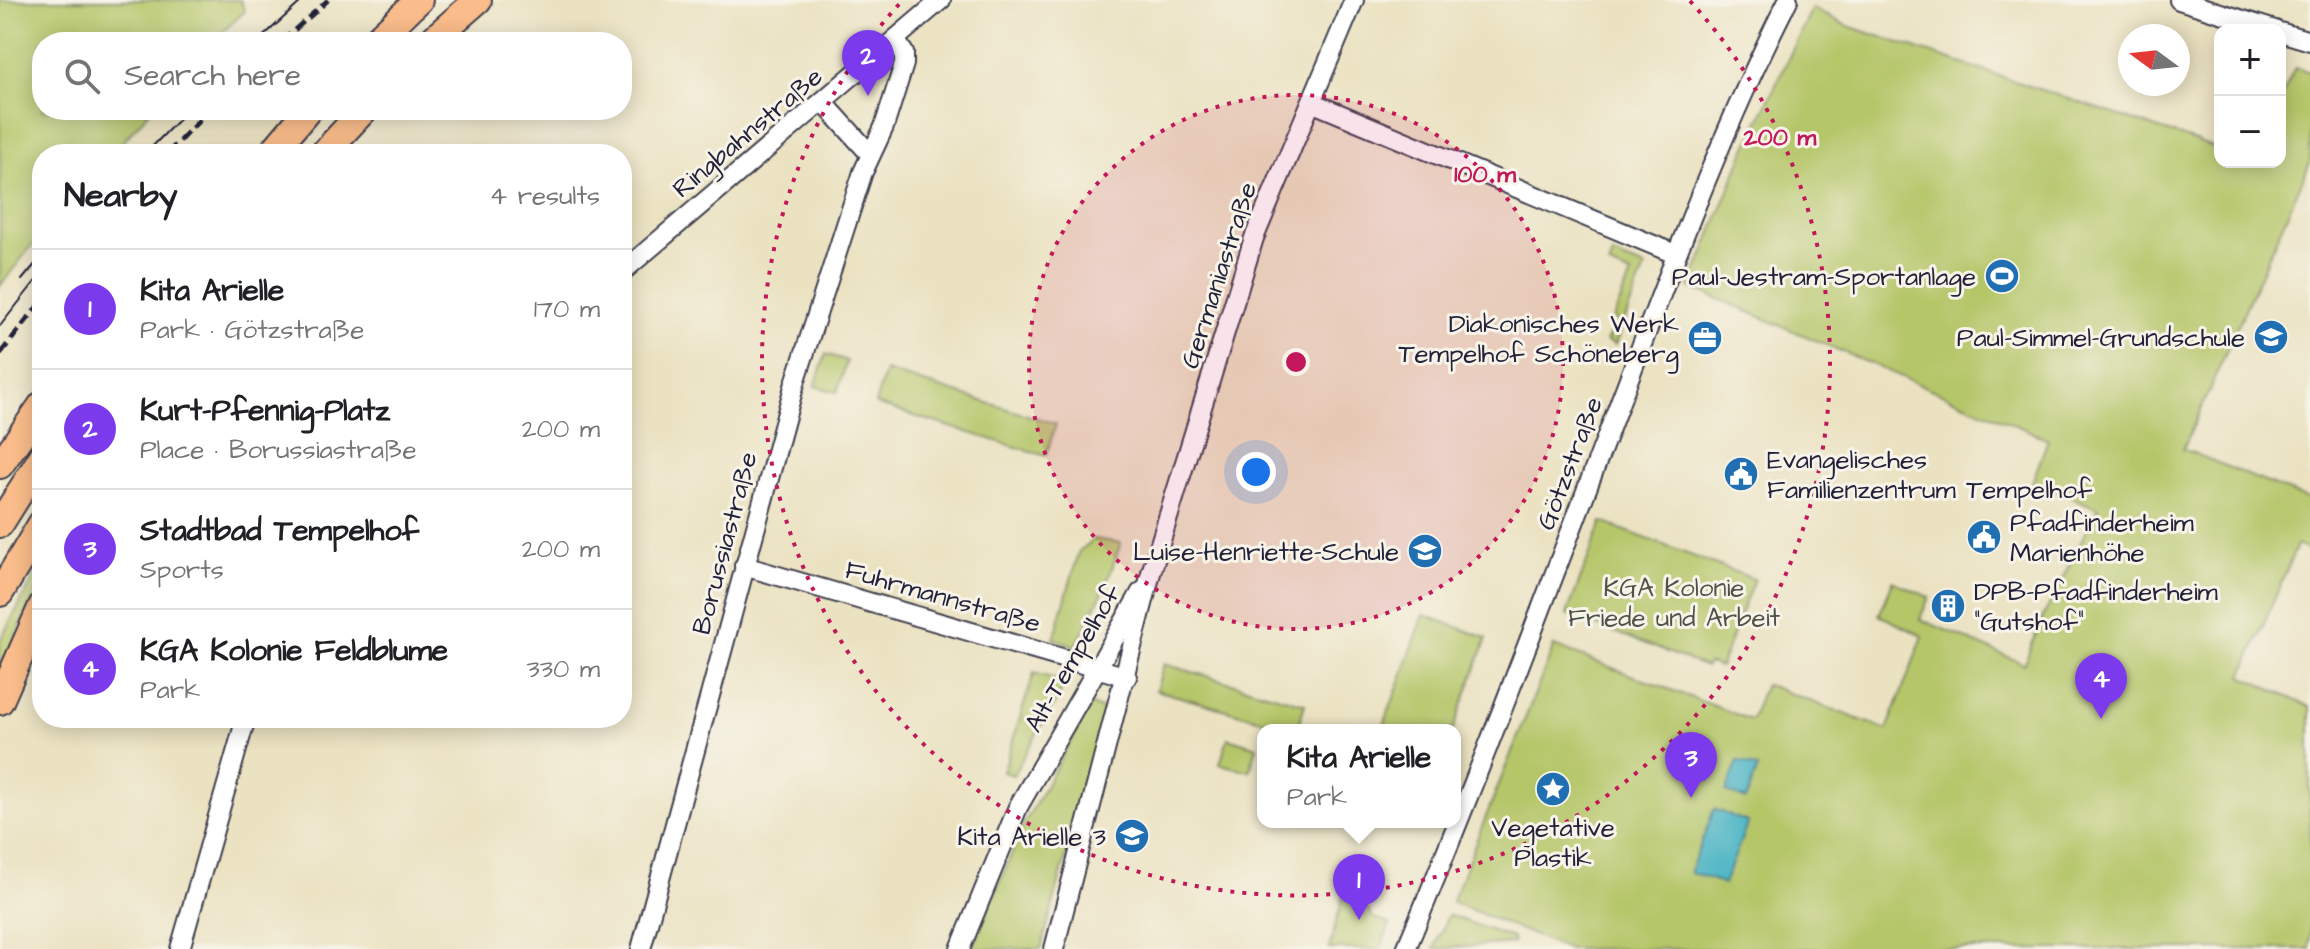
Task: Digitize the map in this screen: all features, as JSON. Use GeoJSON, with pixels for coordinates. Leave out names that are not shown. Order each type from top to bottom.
{"type":"FeatureCollection","features":[{"type":"Feature","properties":{"kind":"highway"},"geometry":{"type":"LineString","coordinates":[[385,32],[419,0]]}},
{"type":"Feature","properties":{"kind":"highway"},"geometry":{"type":"LineString","coordinates":[[441,32],[478,0]]}},
{"type":"Feature","properties":{"kind":"highway"},"geometry":{"type":"LineString","coordinates":[[279,144],[300,120]]}},
{"type":"Feature","properties":{"kind":"highway"},"geometry":{"type":"LineString","coordinates":[[332,144],[355,120]]}},
{"type":"Feature","properties":{"kind":"highway"},"geometry":{"type":"LineString","coordinates":[[0,465],[32,419]]}},
{"type":"Feature","properties":{"kind":"highway"},"geometry":{"type":"LineString","coordinates":[[0,524],[32,473]]}},
{"type":"Feature","properties":{"kind":"highway"},"geometry":{"type":"LineString","coordinates":[[0,593],[32,540]]}},
{"type":"Feature","properties":{"kind":"highway"},"geometry":{"type":"LineString","coordinates":[[0,701],[32,629]]}},
{"type":"Feature","properties":{"kind":"street","name":"Ringbahnstraße"},"geometry":{"type":"LineString","coordinates":[[632,264],[941,0]]}},
{"type":"Feature","properties":{"kind":"street","name":"Germaniastraße"},"geometry":{"type":"LineString","coordinates":[[1151,573],[1254,238],[1354,0]]}},
{"type":"Feature","properties":{"kind":"street","name":"Götzstraße"},"geometry":{"type":"LineString","coordinates":[[1461,818],[1494,739],[1675,254],[1743,92],[1788,0]]}},
{"type":"Feature","properties":{"kind":"street"},"geometry":{"type":"LineString","coordinates":[[2179,0],[2255,24]]}},
{"type":"Feature","properties":{"kind":"street"},"geometry":{"type":"LineString","coordinates":[[2286,34],[2310,41]]}},
{"type":"Feature","properties":{"kind":"street","name":"Borussiastraße"},"geometry":{"type":"LineString","coordinates":[[641,949],[795,383],[905,58],[895,39]]}},
{"type":"Feature","properties":{"kind":"street"},"geometry":{"type":"LineString","coordinates":[[823,102],[871,155]]}},
{"type":"Feature","properties":{"kind":"street"},"geometry":{"type":"LineString","coordinates":[[1311,102],[1675,254]]}},
{"type":"Feature","properties":{"kind":"street","name":"Fuhrmannstraße"},"geometry":{"type":"LineString","coordinates":[[744,566],[1127,677]]}},
{"type":"Feature","properties":{"kind":"street","name":"Alt-Tempelhof"},"geometry":{"type":"LineString","coordinates":[[960,949],[1018,807],[1151,573]]}},
{"type":"Feature","properties":{"kind":"street","name":"Alt-Tempelhof"},"geometry":{"type":"LineString","coordinates":[[1054,949],[1127,677],[1151,573]]}},
{"type":"Feature","properties":{"kind":"street"},"geometry":{"type":"LineString","coordinates":[[180,949],[243,728]]}},
{"type":"Feature","properties":{"kind":"street","name":"Götzstraße"},"geometry":{"type":"LineString","coordinates":[[1406,949],[1457,828]]}},
{"type":"Feature","properties":{"kind":"green space"},"geometry":{"type":"Polygon","coordinates":[[[0,0],[240,0],[245,11],[223,32],[32,32],[32,120],[142,120],[121,144],[32,144],[32,246],[0,286],[0,0]]]}},
{"type":"Feature","properties":{"kind":"green space"},"geometry":{"type":"Polygon","coordinates":[[[1812,8],[1845,25],[2214,147],[2214,168],[2286,168],[2286,87],[2295,68],[2310,72],[2310,163],[2183,449],[2310,500],[2310,550],[2297,545],[2242,676],[2310,707],[2310,949],[1568,949],[1452,902],[1554,646],[1751,720],[1765,684],[1887,730],[1923,636],[1879,615],[1893,581],[1929,597],[1920,619],[2024,664],[2043,617],[2098,508],[2032,483],[2048,439],[1690,287],[1743,155],[1812,8]]]}},
{"type":"Feature","properties":{"kind":"green space"},"geometry":{"type":"Polygon","coordinates":[[[1613,255],[1645,268],[1615,345],[1606,341],[1618,322],[1613,319],[1631,275],[1609,266],[1613,255]]]}},
{"type":"Feature","properties":{"kind":"green space"},"geometry":{"type":"Polygon","coordinates":[[[826,354],[847,361],[837,392],[815,386],[826,354]]]}},
{"type":"Feature","properties":{"kind":"green space"},"geometry":{"type":"Polygon","coordinates":[[[885,371],[1056,424],[1046,456],[875,404],[885,371]]]}},
{"type":"Feature","properties":{"kind":"green space","name":"KGA Kolonie Friede und Arbeit"},"geometry":{"type":"Polygon","coordinates":[[[1602,522],[1754,579],[1720,667],[1708,663],[1706,667],[1567,614],[1602,522]]]}},
{"type":"Feature","properties":{"kind":"green space"},"geometry":{"type":"Polygon","coordinates":[[[1095,539],[1121,543],[1106,585],[1076,646],[1054,639],[1079,551],[1095,539]]]}},
{"type":"Feature","properties":{"kind":"green space"},"geometry":{"type":"Polygon","coordinates":[[[32,581],[32,601],[0,670],[0,640],[32,581]]]}},
{"type":"Feature","properties":{"kind":"green space"},"geometry":{"type":"Polygon","coordinates":[[[1424,615],[1487,638],[1455,724],[1384,724],[1424,615]]]}},
{"type":"Feature","properties":{"kind":"green space"},"geometry":{"type":"Polygon","coordinates":[[[1164,664],[1305,704],[1299,724],[1276,724],[1156,690],[1164,664]]]}},
{"type":"Feature","properties":{"kind":"green space"},"geometry":{"type":"Polygon","coordinates":[[[1034,673],[1059,680],[1061,692],[1013,775],[1003,772],[1034,673]]]}},
{"type":"Feature","properties":{"kind":"green space"},"geometry":{"type":"Polygon","coordinates":[[[1091,705],[1106,711],[1041,949],[972,949],[1024,824],[1091,705]]]}},
{"type":"Feature","properties":{"kind":"green space"},"geometry":{"type":"Polygon","coordinates":[[[1228,738],[1257,747],[1250,771],[1220,764],[1228,738]]]}},
{"type":"Feature","properties":{"kind":"green space"},"geometry":{"type":"Polygon","coordinates":[[[1344,892],[1362,898],[1372,917],[1390,924],[1380,949],[1329,949],[1344,892]]]}},
{"type":"Feature","properties":{"kind":"green space"},"geometry":{"type":"Polygon","coordinates":[[[1448,915],[1512,938],[1513,943],[1434,949],[1448,915]]]}},
{"type":"Feature","properties":{"kind":"water"},"geometry":{"type":"Polygon","coordinates":[[[1738,761],[1758,768],[1746,800],[1726,792],[1738,761]]]}},
{"type":"Feature","properties":{"kind":"water"},"geometry":{"type":"Polygon","coordinates":[[[1714,809],[1748,822],[1724,884],[1690,872],[1714,809]]]}},
{"type":"Feature","properties":{"kind":"tram line"},"geometry":{"type":"LineString","coordinates":[[268,32],[303,0]]}},
{"type":"Feature","properties":{"kind":"tram line"},"geometry":{"type":"LineString","coordinates":[[155,144],[178,120]]}},
{"type":"Feature","properties":{"kind":"tram line"},"geometry":{"type":"LineString","coordinates":[[22,280],[32,268]]}},
{"type":"Feature","properties":{"kind":"tram line"},"geometry":{"type":"LineString","coordinates":[[0,326],[32,286]]}},
{"type":"Feature","properties":{"kind":"railway"},"geometry":{"type":"LineString","coordinates":[[292,32],[328,0]]}},
{"type":"Feature","properties":{"kind":"railway"},"geometry":{"type":"LineString","coordinates":[[177,144],[199,120]]}},
{"type":"Feature","properties":{"kind":"railway"},"geometry":{"type":"LineString","coordinates":[[0,354],[32,314]]}},
{"type":"Feature","properties":{"kind":"place","name":"Kurt-Pfennig-Platz"},"geometry":{"type":"Point","coordinates":[868,96]}},
{"type":"Feature","properties":{"kind":"place","name":"Paul-Jestram-Sportanlage"},"geometry":{"type":"Point","coordinates":[2002,276]}},
{"type":"Feature","properties":{"kind":"place","name":"Paul-Simmel-Grundschule"},"geometry":{"type":"Point","coordinates":[2271,337]}},
{"type":"Feature","properties":{"kind":"place","name":"Diakonisches Werk Tempelhof Schöneberg"},"geometry":{"type":"Point","coordinates":[1705,338]}},
{"type":"Feature","properties":{"kind":"place","name":"Evangelisches Familienzentrum Tempelhof"},"geometry":{"type":"Point","coordinates":[1741,474]}},
{"type":"Feature","properties":{"kind":"place","name":"Pfadfinderheim Marienhöhe"},"geometry":{"type":"Point","coordinates":[1984,537]}},
{"type":"Feature","properties":{"kind":"place","name":"Luise-Henriette-Schule"},"geometry":{"type":"Point","coordinates":[1425,551]}},
{"type":"Feature","properties":{"kind":"place","name":"DPB-Pfadfinderheim \"Gutshof\""},"geometry":{"type":"Point","coordinates":[1948,606]}},
{"type":"Feature","properties":{"kind":"place","name":"KGA Kolonie Feldblume"},"geometry":{"type":"Point","coordinates":[2101,719]}},
{"type":"Feature","properties":{"kind":"place","name":"Vegetative Plastik"},"geometry":{"type":"Point","coordinates":[1553,789]}},
{"type":"Feature","properties":{"kind":"place","name":"Stadtbad Tempelhof"},"geometry":{"type":"Point","coordinates":[1691,798]}},
{"type":"Feature","properties":{"kind":"place","name":"Kita Arielle 3"},"geometry":{"type":"Point","coordinates":[1132,836]}},
{"type":"Feature","properties":{"kind":"place","name":"Kita Arielle"},"geometry":{"type":"Point","coordinates":[1359,920]}}]}
